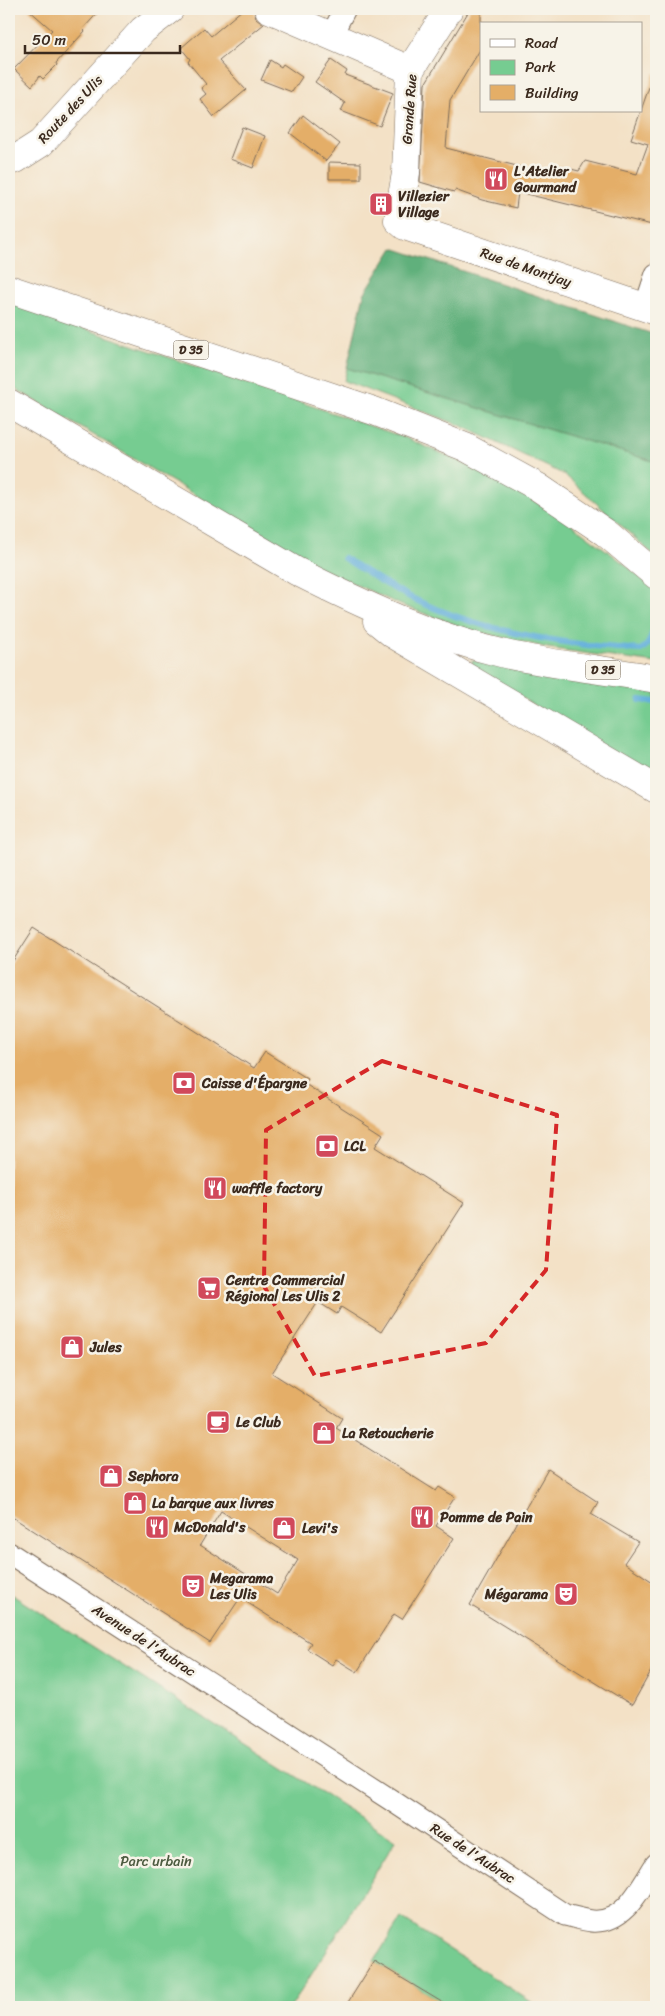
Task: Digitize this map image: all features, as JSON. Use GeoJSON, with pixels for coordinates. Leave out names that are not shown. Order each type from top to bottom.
{"type":"FeatureCollection","features":[{"type":"Feature","properties":{"kind":"main road","name":"Route des Ulis"},"geometry":{"type":"LineString","coordinates":[[9,161],[16,159],[41,143],[143,30],[170,9]]}},
{"type":"Feature","properties":{"kind":"main road"},"geometry":{"type":"LineString","coordinates":[[269,9],[410,70]]}},
{"type":"Feature","properties":{"kind":"main road","name":"Grande Rue"},"geometry":{"type":"LineString","coordinates":[[398,220],[406,173],[410,70],[449,9]]}},
{"type":"Feature","properties":{"kind":"main road","name":"Rue de Montjay"},"geometry":{"type":"LineString","coordinates":[[398,220],[405,226],[651,309]]}},
{"type":"Feature","properties":{"kind":"main road","name":"D 35"},"geometry":{"type":"LineString","coordinates":[[9,289],[374,411],[465,447],[538,487],[606,533],[656,576]]}},
{"type":"Feature","properties":{"kind":"main road","name":"D 35"},"geometry":{"type":"LineString","coordinates":[[9,403],[296,571],[342,594],[453,638],[504,654],[548,663],[656,679]]}},
{"type":"Feature","properties":{"kind":"main road"},"geometry":{"type":"LineString","coordinates":[[342,594],[393,634],[656,789]]}},
{"type":"Feature","properties":{"kind":"street"},"geometry":{"type":"LineString","coordinates":[[331,36],[345,9]]}},
{"type":"Feature","properties":{"kind":"street"},"geometry":{"type":"LineString","coordinates":[[651,309],[656,274]]}},
{"type":"Feature","properties":{"kind":"street","name":"Avenue de l'Aubrac"},"geometry":{"type":"LineString","coordinates":[[9,1553],[280,1728]]}},
{"type":"Feature","properties":{"kind":"street","name":"Rue de l'Aubrac"},"geometry":{"type":"LineString","coordinates":[[280,1728],[565,1915],[594,1922],[623,1912],[656,1864]]}},
{"type":"Feature","properties":{"kind":"highlighted area"},"geometry":{"type":"Polygon","coordinates":[[[382,1061],[557,1115],[546,1270],[486,1343],[315,1376],[264,1286],[266,1130],[382,1061]]]}},
{"type":"Feature","properties":{"kind":"green space"},"geometry":{"type":"Polygon","coordinates":[[[393,248],[656,335],[656,462],[347,368],[364,294],[393,248]]]}},
{"type":"Feature","properties":{"kind":"green space"},"geometry":{"type":"Polygon","coordinates":[[[9,303],[406,438],[484,472],[558,514],[626,565],[656,591],[656,663],[548,648],[470,630],[401,605],[317,567],[9,385],[9,303]]]}},
{"type":"Feature","properties":{"kind":"green space"},"geometry":{"type":"Polygon","coordinates":[[[347,368],[656,462],[656,557],[565,475],[462,426],[344,381],[347,368]]]}},
{"type":"Feature","properties":{"kind":"green space"},"geometry":{"type":"Polygon","coordinates":[[[472,660],[525,671],[656,691],[656,779],[472,668],[472,660]]]}},
{"type":"Feature","properties":{"kind":"green space","name":"Parc urbain"},"geometry":{"type":"Polygon","coordinates":[[[9,1593],[396,1840],[291,2007],[9,2007],[9,1593]]]}},
{"type":"Feature","properties":{"kind":"green space"},"geometry":{"type":"Polygon","coordinates":[[[401,1918],[539,2007],[450,2007],[374,1961],[401,1918]]]}},
{"type":"Feature","properties":{"kind":"building"},"geometry":{"type":"Polygon","coordinates":[[[28,9],[101,9],[83,29],[85,31],[56,63],[57,65],[43,79],[40,76],[32,86],[14,69],[52,30],[28,9]]]}},
{"type":"Feature","properties":{"kind":"building"},"geometry":{"type":"Polygon","coordinates":[[[243,9],[254,9],[256,18],[264,24],[219,61],[246,90],[214,117],[200,99],[206,94],[201,88],[206,84],[188,62],[190,59],[181,48],[204,28],[211,36],[243,9]]]}},
{"type":"Feature","properties":{"kind":"building"},"geometry":{"type":"Polygon","coordinates":[[[470,9],[481,9],[480,50],[450,100],[446,148],[552,175],[554,165],[579,171],[585,161],[637,174],[648,144],[631,139],[642,112],[654,73],[656,74],[656,226],[518,192],[516,208],[420,182],[425,84],[470,9]]]}},
{"type":"Feature","properties":{"kind":"building"},"geometry":{"type":"Polygon","coordinates":[[[270,60],[281,67],[283,64],[302,77],[292,92],[261,80],[270,60]]]}},
{"type":"Feature","properties":{"kind":"building"},"geometry":{"type":"Polygon","coordinates":[[[331,60],[347,71],[345,75],[393,93],[380,126],[341,111],[345,103],[315,82],[331,60]]]}},
{"type":"Feature","properties":{"kind":"building"},"geometry":{"type":"Polygon","coordinates":[[[303,115],[340,144],[326,161],[290,133],[303,115]]]}},
{"type":"Feature","properties":{"kind":"building"},"geometry":{"type":"Polygon","coordinates":[[[242,127],[265,136],[253,168],[230,159],[242,127]]]}},
{"type":"Feature","properties":{"kind":"building"},"geometry":{"type":"Polygon","coordinates":[[[329,162],[361,163],[361,179],[329,179],[329,162]]]}},
{"type":"Feature","properties":{"kind":"building","name":"Centre Commercial Régional Les Ulis 2"},"geometry":{"type":"Polygon","coordinates":[[[34,928],[254,1068],[265,1052],[308,1079],[305,1084],[383,1134],[375,1147],[464,1203],[381,1332],[341,1307],[337,1314],[318,1302],[272,1373],[342,1418],[336,1428],[436,1491],[439,1487],[455,1497],[436,1526],[454,1538],[402,1619],[394,1614],[357,1672],[336,1659],[332,1665],[307,1649],[311,1643],[240,1598],[210,1643],[9,1515],[9,967],[34,928]],[[221,1511],[200,1545],[277,1594],[298,1560],[221,1511]]]}},
{"type":"Feature","properties":{"kind":"building","name":"Mégarama"},"geometry":{"type":"Polygon","coordinates":[[[548,1469],[598,1502],[591,1514],[638,1542],[624,1563],[656,1584],[656,1662],[632,1705],[470,1605],[548,1469]]]}},
{"type":"Feature","properties":{"kind":"building"},"geometry":{"type":"Polygon","coordinates":[[[374,1961],[400,1977],[450,2007],[345,2007],[374,1961]]]}},
{"type":"Feature","properties":{"kind":"waterway"},"geometry":{"type":"LineString","coordinates":[[344,558],[422,603],[459,617],[510,632],[562,642],[641,650],[648,644],[656,625]]}},
{"type":"Feature","properties":{"kind":"waterway"},"geometry":{"type":"LineString","coordinates":[[640,700],[656,702]]}},
{"type":"Feature","properties":{"kind":"place","name":"L'Atelier Gourmand"},"geometry":{"type":"Point","coordinates":[496,179]}},
{"type":"Feature","properties":{"kind":"place","name":"Villezier Village"},"geometry":{"type":"Point","coordinates":[381,204]}},
{"type":"Feature","properties":{"kind":"place","name":"Caisse d'Épargne"},"geometry":{"type":"Point","coordinates":[184,1083]}},
{"type":"Feature","properties":{"kind":"place","name":"LCL"},"geometry":{"type":"Point","coordinates":[327,1146]}},
{"type":"Feature","properties":{"kind":"place","name":"waffle factory"},"geometry":{"type":"Point","coordinates":[215,1188]}},
{"type":"Feature","properties":{"kind":"place","name":"Centre Commercial Régional Les Ulis 2"},"geometry":{"type":"Point","coordinates":[209,1288]}},
{"type":"Feature","properties":{"kind":"place","name":"Jules"},"geometry":{"type":"Point","coordinates":[72,1347]}},
{"type":"Feature","properties":{"kind":"place","name":"Le Club"},"geometry":{"type":"Point","coordinates":[218,1422]}},
{"type":"Feature","properties":{"kind":"place","name":"La Retoucherie"},"geometry":{"type":"Point","coordinates":[324,1433]}},
{"type":"Feature","properties":{"kind":"place","name":"Sephora"},"geometry":{"type":"Point","coordinates":[111,1476]}},
{"type":"Feature","properties":{"kind":"place","name":"La barque aux livres"},"geometry":{"type":"Point","coordinates":[135,1503]}},
{"type":"Feature","properties":{"kind":"place","name":"Pomme de Pain"},"geometry":{"type":"Point","coordinates":[422,1517]}},
{"type":"Feature","properties":{"kind":"place","name":"McDonald's"},"geometry":{"type":"Point","coordinates":[157,1527]}},
{"type":"Feature","properties":{"kind":"place","name":"Levi's"},"geometry":{"type":"Point","coordinates":[284,1528]}},
{"type":"Feature","properties":{"kind":"place","name":"Megarama Les Ulis"},"geometry":{"type":"Point","coordinates":[193,1586]}},
{"type":"Feature","properties":{"kind":"place","name":"Mégarama"},"geometry":{"type":"Point","coordinates":[566,1594]}}]}
